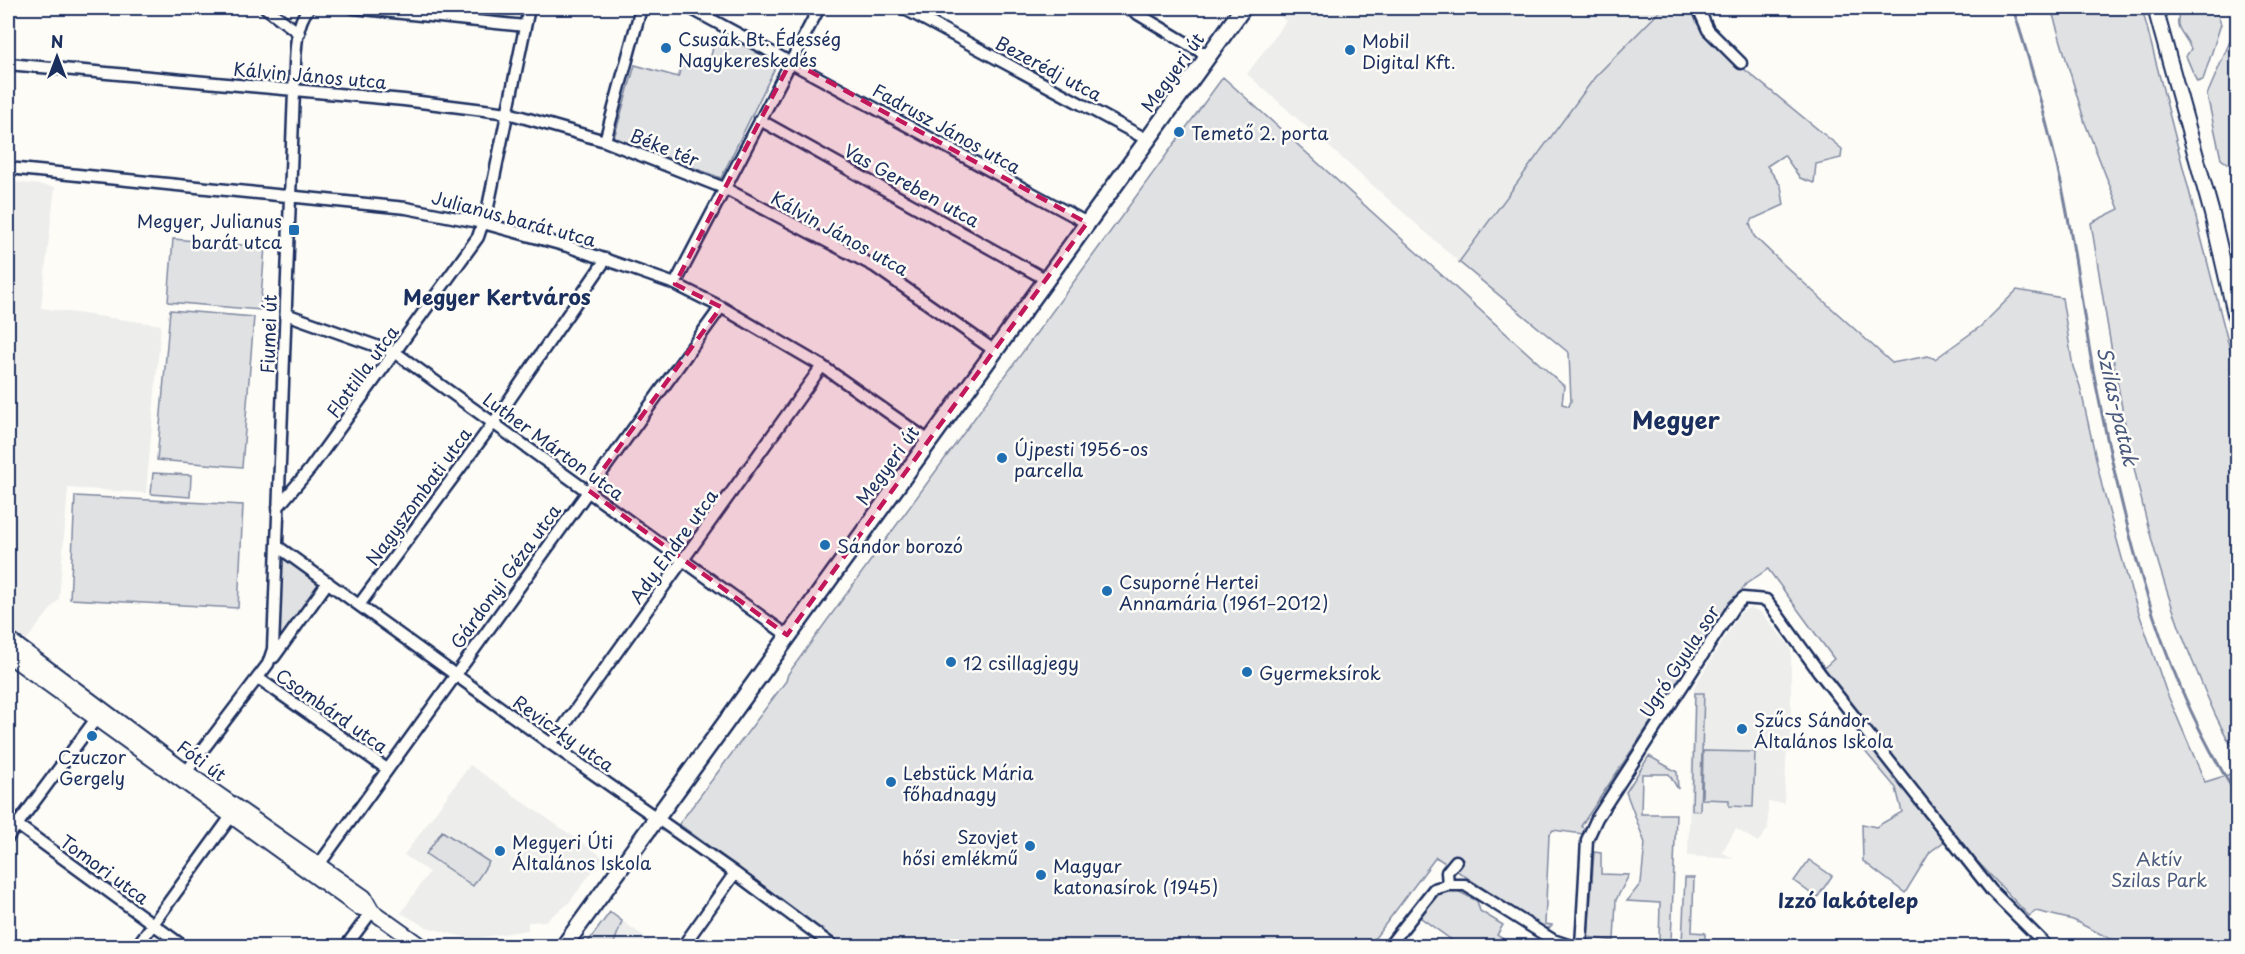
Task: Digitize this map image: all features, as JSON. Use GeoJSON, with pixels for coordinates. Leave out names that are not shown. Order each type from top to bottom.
{"type":"FeatureCollection","features":[{"type":"Feature","properties":{"kind":"main road","name":"Megyeri út"},"geometry":{"type":"LineString","coordinates":[[564,946],[1243,8]]}},
{"type":"Feature","properties":{"kind":"street"},"geometry":{"type":"LineString","coordinates":[[266,8],[299,33]]}},
{"type":"Feature","properties":{"kind":"street","name":"Fiumei út"},"geometry":{"type":"LineString","coordinates":[[268,664],[274,639],[294,91],[299,33],[303,15],[309,8]]}},
{"type":"Feature","properties":{"kind":"street"},"geometry":{"type":"LineString","coordinates":[[354,8],[429,11],[525,26]]}},
{"type":"Feature","properties":{"kind":"street","name":"Flottilla utca"},"geometry":{"type":"LineString","coordinates":[[278,507],[297,487],[477,240],[483,223],[508,112],[529,8]]}},
{"type":"Feature","properties":{"kind":"street","name":"Béke tér"},"geometry":{"type":"LineString","coordinates":[[641,8],[605,141],[724,189]]}},
{"type":"Feature","properties":{"kind":"street"},"geometry":{"type":"LineString","coordinates":[[690,8],[791,61]]}},
{"type":"Feature","properties":{"kind":"street"},"geometry":{"type":"LineString","coordinates":[[675,284],[819,8]]}},
{"type":"Feature","properties":{"kind":"street","name":"Bezerédj utca"},"geometry":{"type":"LineString","coordinates":[[903,8],[1148,140]]}},
{"type":"Feature","properties":{"kind":"street"},"geometry":{"type":"LineString","coordinates":[[1128,8],[1208,56]]}},
{"type":"Feature","properties":{"kind":"street"},"geometry":{"type":"LineString","coordinates":[[1698,8],[1708,30],[1741,63]]}},
{"type":"Feature","properties":{"kind":"street"},"geometry":{"type":"LineString","coordinates":[[2155,8],[2212,214],[2238,327]]}},
{"type":"Feature","properties":{"kind":"street","name":"Fadrusz János utca"},"geometry":{"type":"LineString","coordinates":[[791,61],[1087,223]]}},
{"type":"Feature","properties":{"kind":"street","name":"Kálvin János utca"},"geometry":{"type":"LineString","coordinates":[[8,64],[508,112],[605,141]]}},
{"type":"Feature","properties":{"kind":"street","name":"Vas Gereben utca"},"geometry":{"type":"LineString","coordinates":[[760,120],[1047,280]]}},
{"type":"Feature","properties":{"kind":"street","name":"Julianus barát utca"},"geometry":{"type":"LineString","coordinates":[[8,168],[406,208],[483,223],[606,259],[675,284],[721,307],[822,366],[929,441]]}},
{"type":"Feature","properties":{"kind":"street","name":"Kálvin János utca"},"geometry":{"type":"LineString","coordinates":[[724,189],[874,266],[995,351]]}},
{"type":"Feature","properties":{"kind":"street","name":"Nagyszombati utca"},"geometry":{"type":"LineString","coordinates":[[359,605],[494,422],[606,259]]}},
{"type":"Feature","properties":{"kind":"street","name":"Gárdonyi Géza utca"},"geometry":{"type":"LineString","coordinates":[[318,866],[721,307]]}},
{"type":"Feature","properties":{"kind":"street","name":"Luther Márton utca"},"geometry":{"type":"LineString","coordinates":[[286,314],[396,353],[787,635]]}},
{"type":"Feature","properties":{"kind":"street","name":"Ady Endre utca"},"geometry":{"type":"LineString","coordinates":[[551,744],[822,366]]}},
{"type":"Feature","properties":{"kind":"street","name":"Reviczky utca"},"geometry":{"type":"LineString","coordinates":[[277,546],[454,675],[735,873],[833,946]]}},
{"type":"Feature","properties":{"kind":"street","name":"Fiumei út"},"geometry":{"type":"LineString","coordinates":[[186,772],[328,582]]}},
{"type":"Feature","properties":{"kind":"street","name":"Ugró Gyula sor"},"geometry":{"type":"LineString","coordinates":[[1581,946],[1587,840],[1597,818],[1733,608],[1743,598],[1756,597],[1766,600],[1819,672],[1991,890],[2047,946]]}},
{"type":"Feature","properties":{"kind":"street","name":"Fóti út"},"geometry":{"type":"LineString","coordinates":[[8,639],[100,714],[358,907],[372,911],[422,946]]}},
{"type":"Feature","properties":{"kind":"street","name":"Fóti út"},"geometry":{"type":"LineString","coordinates":[[8,655],[186,772],[234,812],[364,897],[372,911]]}},
{"type":"Feature","properties":{"kind":"street","name":"Csombárd utca"},"geometry":{"type":"LineString","coordinates":[[258,678],[387,769]]}},
{"type":"Feature","properties":{"kind":"street"},"geometry":{"type":"LineString","coordinates":[[8,837],[12,821],[100,714]]}},
{"type":"Feature","properties":{"kind":"street"},"geometry":{"type":"LineString","coordinates":[[137,946],[234,812]]}},
{"type":"Feature","properties":{"kind":"street","name":"Tomori utca"},"geometry":{"type":"LineString","coordinates":[[12,821],[183,946]]}},
{"type":"Feature","properties":{"kind":"street"},"geometry":{"type":"LineString","coordinates":[[1448,885],[1447,872],[1456,861]]}},
{"type":"Feature","properties":{"kind":"street"},"geometry":{"type":"LineString","coordinates":[[688,945],[735,873]]}},
{"type":"Feature","properties":{"kind":"street"},"geometry":{"type":"LineString","coordinates":[[1389,946],[1424,898],[1434,889],[1448,885],[1465,885],[1553,940],[1571,946]]}},
{"type":"Feature","properties":{"kind":"street"},"geometry":{"type":"LineString","coordinates":[[346,946],[372,911]]}},
{"type":"Feature","properties":{"kind":"highlighted area"},"geometry":{"type":"Polygon","coordinates":[[[791,61],[1087,223],[787,635],[588,490],[721,307],[675,284],[791,61]]]}},
{"type":"Feature","properties":{"kind":"shaded area"},"geometry":{"type":"Polygon","coordinates":[[[1269,8],[1663,8],[1595,77],[1459,262],[1247,74],[1286,21],[1269,8]]]}},
{"type":"Feature","properties":{"kind":"shaded area"},"geometry":{"type":"Polygon","coordinates":[[[8,181],[55,187],[41,308],[161,325],[146,493],[68,488],[59,599],[9,662],[8,181]]]}},
{"type":"Feature","properties":{"kind":"shaded area","name":"Szűcs Sándor Általános Iskola"},"geometry":{"type":"Polygon","coordinates":[[[1750,608],[1761,612],[1791,648],[1791,737],[1787,750],[1784,803],[1768,802],[1768,829],[1758,842],[1736,829],[1722,852],[1734,859],[1688,856],[1694,687],[1741,612],[1750,608]]]}},
{"type":"Feature","properties":{"kind":"shaded area","name":"Megyeri Úti Általános Iskola"},"geometry":{"type":"Polygon","coordinates":[[[470,765],[603,857],[568,904],[545,921],[528,922],[528,930],[471,939],[426,927],[401,913],[429,872],[404,855],[470,765]]]}},
{"type":"Feature","properties":{"kind":"shaded area"},"geometry":{"type":"Polygon","coordinates":[[[622,921],[658,946],[613,946],[622,921]]]}},
{"type":"Feature","properties":{"kind":"green space","name":"Aktív Szilas Park"},"geometry":{"type":"Polygon","coordinates":[[[1663,8],[1693,8],[1697,24],[1716,46],[1842,149],[1841,158],[1816,164],[1814,183],[1800,178],[1784,155],[1767,166],[1781,186],[1784,205],[1753,219],[1750,224],[1754,236],[1892,363],[1928,356],[1935,359],[1981,326],[2017,290],[2062,298],[2073,367],[2080,386],[2102,486],[2130,587],[2166,691],[2205,782],[2237,772],[2237,946],[2124,946],[2073,920],[2036,911],[2029,916],[1978,862],[1949,838],[1930,852],[1905,893],[1863,861],[1862,824],[1876,827],[1902,812],[1896,788],[1863,749],[1871,738],[1819,672],[1834,659],[1768,569],[1746,584],[1713,629],[1581,826],[1586,830],[1583,834],[1553,830],[1549,835],[1545,924],[1552,925],[1545,929],[1436,857],[1369,946],[844,946],[679,824],[786,681],[788,674],[1223,77],[1564,386],[1562,404],[1569,406],[1571,401],[1569,353],[1459,262],[1595,77],[1663,8]]]}},
{"type":"Feature","properties":{"kind":"green space"},"geometry":{"type":"Polygon","coordinates":[[[2051,8],[2142,8],[2227,338],[2238,383],[2237,754],[2218,720],[2192,660],[2172,607],[2141,500],[2118,390],[2091,223],[2119,209],[2085,123],[2051,8]]]}},
{"type":"Feature","properties":{"kind":"green space"},"geometry":{"type":"Polygon","coordinates":[[[2181,8],[2215,8],[2221,24],[2203,80],[2197,82],[2186,56],[2191,49],[2178,26],[2181,8]]]}},
{"type":"Feature","properties":{"kind":"green space"},"geometry":{"type":"Polygon","coordinates":[[[2237,25],[2237,170],[2221,159],[2207,95],[2237,25]]]}},
{"type":"Feature","properties":{"kind":"green space"},"geometry":{"type":"Polygon","coordinates":[[[729,37],[777,64],[721,178],[614,138],[635,65],[678,77],[684,58],[709,64],[715,39],[726,42],[729,37]]]}},
{"type":"Feature","properties":{"kind":"green space"},"geometry":{"type":"Polygon","coordinates":[[[173,239],[265,247],[260,310],[168,302],[173,239]]]}},
{"type":"Feature","properties":{"kind":"green space"},"geometry":{"type":"Polygon","coordinates":[[[170,310],[254,317],[242,467],[157,460],[170,310]]]}},
{"type":"Feature","properties":{"kind":"green space"},"geometry":{"type":"Polygon","coordinates":[[[153,473],[191,475],[190,497],[151,494],[153,473]]]}},
{"type":"Feature","properties":{"kind":"green space"},"geometry":{"type":"Polygon","coordinates":[[[75,496],[243,505],[238,608],[70,599],[75,496]]]}},
{"type":"Feature","properties":{"kind":"green space"},"geometry":{"type":"Polygon","coordinates":[[[277,546],[328,582],[286,640],[275,639],[277,546]]]}},
{"type":"Feature","properties":{"kind":"green space"},"geometry":{"type":"Polygon","coordinates":[[[1695,693],[1704,693],[1700,811],[1692,810],[1695,693]]]}},
{"type":"Feature","properties":{"kind":"green space"},"geometry":{"type":"Polygon","coordinates":[[[1703,751],[1755,752],[1753,807],[1729,806],[1729,800],[1702,799],[1703,751]]]}},
{"type":"Feature","properties":{"kind":"green space"},"geometry":{"type":"Polygon","coordinates":[[[1649,756],[1677,772],[1678,789],[1669,774],[1642,774],[1641,814],[1676,814],[1671,942],[1659,942],[1660,903],[1627,901],[1641,883],[1645,843],[1626,792],[1649,756]]]}},
{"type":"Feature","properties":{"kind":"green space"},"geometry":{"type":"Polygon","coordinates":[[[442,831],[489,862],[473,886],[426,854],[442,831]]]}},
{"type":"Feature","properties":{"kind":"green space"},"geometry":{"type":"Polygon","coordinates":[[[1594,852],[1601,853],[1601,874],[1629,875],[1616,900],[1614,941],[1588,937],[1594,852]]]}},
{"type":"Feature","properties":{"kind":"green space"},"geometry":{"type":"Polygon","coordinates":[[[1809,860],[1832,876],[1817,898],[1794,881],[1809,860]]]}},
{"type":"Feature","properties":{"kind":"green space"},"geometry":{"type":"Polygon","coordinates":[[[1685,878],[1694,878],[1692,932],[1705,933],[1705,943],[1682,943],[1685,878]]]}},
{"type":"Feature","properties":{"kind":"green space"},"geometry":{"type":"Polygon","coordinates":[[[1454,889],[1477,901],[1480,911],[1503,925],[1497,935],[1503,939],[1498,946],[1460,946],[1417,915],[1433,896],[1454,889]]]}},
{"type":"Feature","properties":{"kind":"green space"},"geometry":{"type":"Polygon","coordinates":[[[610,912],[622,921],[613,946],[585,946],[610,912]]]}},
{"type":"Feature","properties":{"kind":"waterway","name":"Szilas-patak"},"geometry":{"type":"LineString","coordinates":[[2013,8],[2027,52],[2062,187],[2093,370],[2130,536],[2164,645],[2185,698],[2209,748],[2238,797]]}},
{"type":"Feature","properties":{"kind":"place","name":"Csusák Bt. Édesség Nagykereskedés"},"geometry":{"type":"Point","coordinates":[666,48]}},
{"type":"Feature","properties":{"kind":"place","name":"Mobil Digital Kft."},"geometry":{"type":"Point","coordinates":[1350,50]}},
{"type":"Feature","properties":{"kind":"place","name":"Temető 2. porta"},"geometry":{"type":"Point","coordinates":[1179,132]}},
{"type":"Feature","properties":{"kind":"place","name":"Megyer, Julianus barát utca"},"geometry":{"type":"Point","coordinates":[294,230]}},
{"type":"Feature","properties":{"kind":"place","name":"Újpesti 1956-os parcella"},"geometry":{"type":"Point","coordinates":[1002,458]}},
{"type":"Feature","properties":{"kind":"place","name":"Sándor borozó"},"geometry":{"type":"Point","coordinates":[825,545]}},
{"type":"Feature","properties":{"kind":"place","name":"Csuporné Hertei Annamária (1961–2012)"},"geometry":{"type":"Point","coordinates":[1107,591]}},
{"type":"Feature","properties":{"kind":"place","name":"12 csillagjegy"},"geometry":{"type":"Point","coordinates":[951,662]}},
{"type":"Feature","properties":{"kind":"place","name":"Gyermeksírok"},"geometry":{"type":"Point","coordinates":[1247,672]}},
{"type":"Feature","properties":{"kind":"place","name":"Szűcs Sándor Általános Iskola"},"geometry":{"type":"Point","coordinates":[1742,729]}},
{"type":"Feature","properties":{"kind":"place","name":"Czuczor Gergely"},"geometry":{"type":"Point","coordinates":[92,736]}},
{"type":"Feature","properties":{"kind":"place","name":"Lebstück Mária főhadnagy"},"geometry":{"type":"Point","coordinates":[891,782]}},
{"type":"Feature","properties":{"kind":"place","name":"Szovjet hősi emlékmű"},"geometry":{"type":"Point","coordinates":[1030,846]}},
{"type":"Feature","properties":{"kind":"place","name":"Megyeri Úti Általános Iskola"},"geometry":{"type":"Point","coordinates":[500,851]}},
{"type":"Feature","properties":{"kind":"place","name":"Magyar katonasírok (1945)"},"geometry":{"type":"Point","coordinates":[1041,875]}},
{"type":"Feature","properties":{"kind":"district","name":"Megyer Kertváros"},"geometry":{"type":"Point","coordinates":[497,296]}},
{"type":"Feature","properties":{"kind":"district","name":"Megyer"},"geometry":{"type":"Point","coordinates":[1676,419]}},
{"type":"Feature","properties":{"kind":"district","name":"Izzó lakótelep"},"geometry":{"type":"Point","coordinates":[1848,900]}}]}
